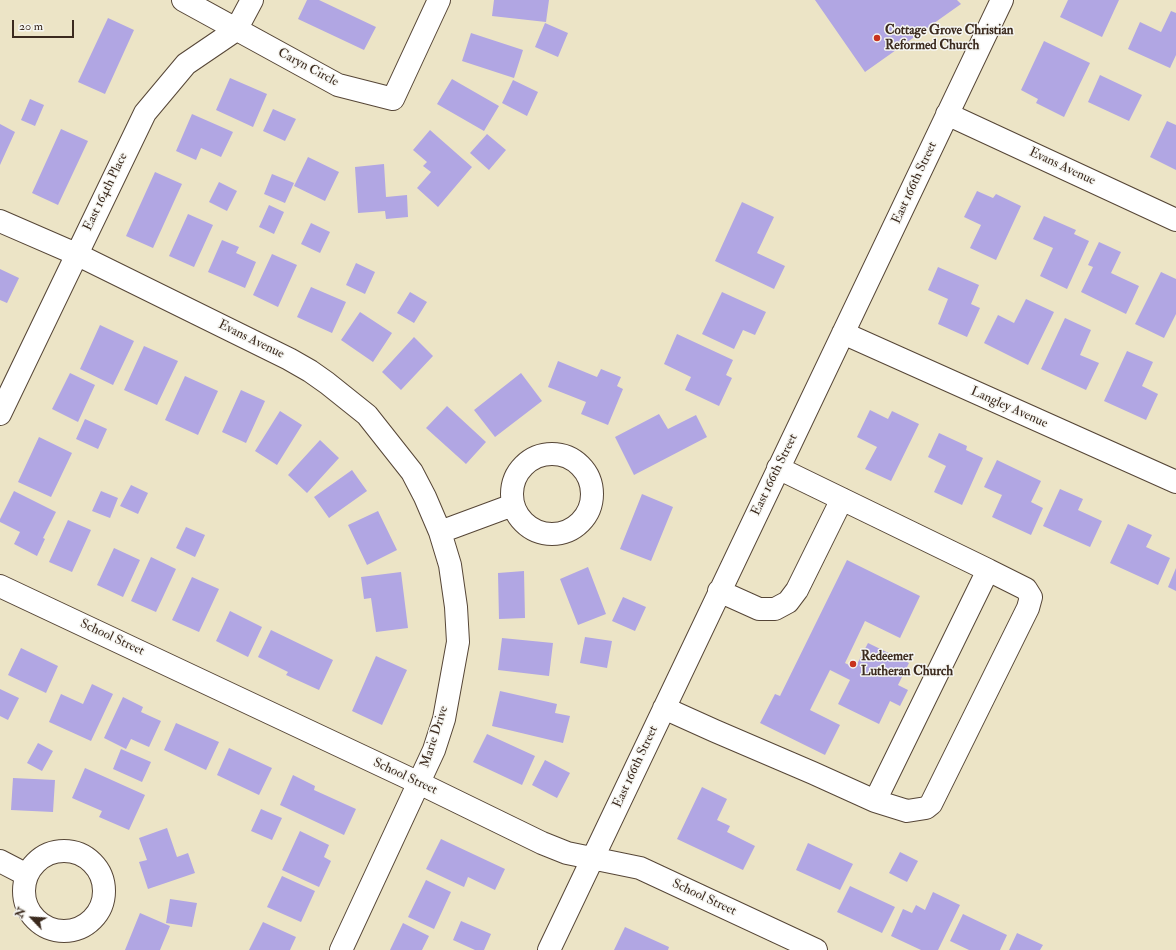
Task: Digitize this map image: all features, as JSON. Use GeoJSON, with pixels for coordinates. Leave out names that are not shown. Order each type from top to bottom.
{"type":"FeatureCollection","features":[{"type":"Feature","properties":{"kind":"street"},"geometry":{"type":"LineString","coordinates":[[183,0],[236,30]]}},
{"type":"Feature","properties":{"kind":"street","name":"East 164th Place"},"geometry":{"type":"LineString","coordinates":[[0,414],[144,113],[186,64],[236,30],[252,0]]}},
{"type":"Feature","properties":{"kind":"street","name":"Caryn Circle"},"geometry":{"type":"LineString","coordinates":[[236,30],[338,85],[393,99],[439,0]]}},
{"type":"Feature","properties":{"kind":"street","name":"East 166th Street"},"geometry":{"type":"LineString","coordinates":[[549,950],[1002,0]]}},
{"type":"Feature","properties":{"kind":"street","name":"Evans Avenue"},"geometry":{"type":"LineString","coordinates":[[947,114],[1176,220]]}},
{"type":"Feature","properties":{"kind":"street","name":"Evans Avenue"},"geometry":{"type":"LineString","coordinates":[[0,221],[76,254],[289,359],[328,383],[367,415],[412,472],[425,497],[440,532]]}},
{"type":"Feature","properties":{"kind":"street","name":"Langley Avenue"},"geometry":{"type":"LineString","coordinates":[[843,333],[1176,482]]}},
{"type":"Feature","properties":{"kind":"street"},"geometry":{"type":"LineString","coordinates":[[664,708],[875,801],[907,811],[926,808],[931,804],[1028,608],[1031,597],[1026,589],[778,468]]}},
{"type":"Feature","properties":{"kind":"street"},"geometry":{"type":"LineString","coordinates":[[719,591],[759,609],[775,609],[788,602],[797,590],[842,499]]}},
{"type":"Feature","properties":{"kind":"street"},"geometry":{"type":"LineString","coordinates":[[440,532],[513,505]]}},
{"type":"Feature","properties":{"kind":"street","name":"Marie Drive"},"geometry":{"type":"LineString","coordinates":[[341,950],[434,750],[444,719],[458,642],[456,607],[450,565],[440,532]]}},
{"type":"Feature","properties":{"kind":"street"},"geometry":{"type":"LineString","coordinates":[[875,801],[988,570]]}},
{"type":"Feature","properties":{"kind":"street","name":"School Street"},"geometry":{"type":"LineString","coordinates":[[0,586],[419,783],[542,843],[567,853],[593,857],[640,868],[816,950]]}},
{"type":"Feature","properties":{"kind":"street"},"geometry":{"type":"LineString","coordinates":[[0,861],[27,875]]}},
{"type":"Feature","properties":{"kind":"building"},"geometry":{"type":"Polygon","coordinates":[[[307,0],[319,0],[376,27],[364,50],[298,19],[307,0]]]}},
{"type":"Feature","properties":{"kind":"building"},"geometry":{"type":"Polygon","coordinates":[[[494,0],[549,0],[546,22],[492,16],[494,0]]]}},
{"type":"Feature","properties":{"kind":"building","name":"Cottage Grove Christian Reformed Church"},"geometry":{"type":"Polygon","coordinates":[[[815,0],[957,0],[961,4],[865,72],[815,0]]]}},
{"type":"Feature","properties":{"kind":"building"},"geometry":{"type":"Polygon","coordinates":[[[1068,0],[1119,0],[1102,37],[1060,17],[1068,0]]]}},
{"type":"Feature","properties":{"kind":"building"},"geometry":{"type":"Polygon","coordinates":[[[1171,11],[1176,13],[1176,55],[1170,68],[1128,49],[1140,22],[1161,32],[1171,11]]]}},
{"type":"Feature","properties":{"kind":"building"},"geometry":{"type":"Polygon","coordinates":[[[108,18],[134,30],[105,94],[78,82],[108,18]]]}},
{"type":"Feature","properties":{"kind":"building"},"geometry":{"type":"Polygon","coordinates":[[[545,23],[568,33],[558,57],[535,47],[545,23]]]}},
{"type":"Feature","properties":{"kind":"building"},"geometry":{"type":"Polygon","coordinates":[[[471,33],[523,50],[514,78],[462,61],[471,33]]]}},
{"type":"Feature","properties":{"kind":"building"},"geometry":{"type":"Polygon","coordinates":[[[1044,41],[1090,63],[1064,117],[1036,103],[1038,99],[1021,90],[1044,41]]]}},
{"type":"Feature","properties":{"kind":"building"},"geometry":{"type":"Polygon","coordinates":[[[1100,75],[1142,95],[1129,121],[1088,102],[1100,75]]]}},
{"type":"Feature","properties":{"kind":"building"},"geometry":{"type":"Polygon","coordinates":[[[230,78],[267,94],[253,127],[216,110],[230,78]]]}},
{"type":"Feature","properties":{"kind":"building"},"geometry":{"type":"Polygon","coordinates":[[[452,79],[499,106],[484,131],[437,104],[452,79]]]}},
{"type":"Feature","properties":{"kind":"building"},"geometry":{"type":"Polygon","coordinates":[[[513,80],[538,92],[527,116],[502,103],[513,80]]]}},
{"type":"Feature","properties":{"kind":"building"},"geometry":{"type":"Polygon","coordinates":[[[30,99],[44,105],[35,126],[21,120],[30,99]]]}},
{"type":"Feature","properties":{"kind":"building"},"geometry":{"type":"Polygon","coordinates":[[[273,109],[296,119],[285,141],[263,131],[273,109]]]}},
{"type":"Feature","properties":{"kind":"building"},"geometry":{"type":"Polygon","coordinates":[[[192,114],[233,132],[221,157],[201,148],[196,160],[176,151],[192,114]]]}},
{"type":"Feature","properties":{"kind":"building"},"geometry":{"type":"Polygon","coordinates":[[[1167,121],[1176,125],[1176,170],[1150,157],[1167,121]]]}},
{"type":"Feature","properties":{"kind":"building"},"geometry":{"type":"Polygon","coordinates":[[[0,124],[15,132],[0,165],[0,124]]]}},
{"type":"Feature","properties":{"kind":"building"},"geometry":{"type":"Polygon","coordinates":[[[61,129],[88,141],[58,205],[32,193],[61,129]]]}},
{"type":"Feature","properties":{"kind":"building"},"geometry":{"type":"Polygon","coordinates":[[[430,130],[472,167],[438,207],[417,188],[431,172],[423,166],[427,162],[413,150],[430,130]]]}},
{"type":"Feature","properties":{"kind":"building"},"geometry":{"type":"Polygon","coordinates":[[[487,134],[506,150],[489,170],[470,153],[487,134]]]}},
{"type":"Feature","properties":{"kind":"building"},"geometry":{"type":"Polygon","coordinates":[[[308,157],[339,172],[325,201],[294,186],[308,157]]]}},
{"type":"Feature","properties":{"kind":"building"},"geometry":{"type":"Polygon","coordinates":[[[384,164],[386,197],[407,195],[408,217],[386,219],[385,211],[358,213],[355,167],[384,164]]]}},
{"type":"Feature","properties":{"kind":"building"},"geometry":{"type":"Polygon","coordinates":[[[155,172],[182,184],[153,248],[126,236],[155,172]]]}},
{"type":"Feature","properties":{"kind":"building"},"geometry":{"type":"Polygon","coordinates":[[[272,174],[294,183],[285,203],[264,194],[272,174]]]}},
{"type":"Feature","properties":{"kind":"building"},"geometry":{"type":"Polygon","coordinates":[[[219,182],[237,191],[227,211],[209,202],[219,182]]]}},
{"type":"Feature","properties":{"kind":"building"},"geometry":{"type":"Polygon","coordinates":[[[977,191],[993,198],[996,194],[1021,206],[996,260],[970,248],[981,225],[964,217],[977,191]]]}},
{"type":"Feature","properties":{"kind":"building"},"geometry":{"type":"Polygon","coordinates":[[[742,202],[774,217],[757,253],[785,266],[774,289],[715,261],[742,202]]]}},
{"type":"Feature","properties":{"kind":"building"},"geometry":{"type":"Polygon","coordinates":[[[269,205],[284,212],[274,234],[259,227],[269,205]]]}},
{"type":"Feature","properties":{"kind":"building"},"geometry":{"type":"Polygon","coordinates":[[[188,214],[213,225],[194,267],[169,256],[188,214]]]}},
{"type":"Feature","properties":{"kind":"building"},"geometry":{"type":"Polygon","coordinates":[[[1044,216],[1076,230],[1074,234],[1089,241],[1067,289],[1040,276],[1053,248],[1033,239],[1044,216]]]}},
{"type":"Feature","properties":{"kind":"building"},"geometry":{"type":"Polygon","coordinates":[[[311,223],[330,232],[320,253],[301,244],[311,223]]]}},
{"type":"Feature","properties":{"kind":"building"},"geometry":{"type":"Polygon","coordinates":[[[222,240],[239,247],[236,253],[256,262],[245,288],[208,272],[222,240]]]}},
{"type":"Feature","properties":{"kind":"building"},"geometry":{"type":"Polygon","coordinates":[[[1099,242],[1121,252],[1111,273],[1139,286],[1126,314],[1081,292],[1093,267],[1088,265],[1099,242]]]}},
{"type":"Feature","properties":{"kind":"building"},"geometry":{"type":"Polygon","coordinates":[[[272,254],[297,265],[278,307],[253,295],[272,254]]]}},
{"type":"Feature","properties":{"kind":"building"},"geometry":{"type":"Polygon","coordinates":[[[356,263],[375,272],[365,294],[346,285],[356,263]]]}},
{"type":"Feature","properties":{"kind":"building"},"geometry":{"type":"Polygon","coordinates":[[[938,267],[979,285],[971,304],[980,308],[967,337],[938,324],[948,299],[928,290],[938,267]]]}},
{"type":"Feature","properties":{"kind":"building"},"geometry":{"type":"Polygon","coordinates":[[[0,269],[19,278],[7,303],[0,300],[0,269]]]}},
{"type":"Feature","properties":{"kind":"building"},"geometry":{"type":"Polygon","coordinates":[[[1161,272],[1176,279],[1176,314],[1164,338],[1135,324],[1161,272]]]}},
{"type":"Feature","properties":{"kind":"building"},"geometry":{"type":"Polygon","coordinates":[[[311,287],[346,302],[332,333],[297,317],[311,287]]]}},
{"type":"Feature","properties":{"kind":"building"},"geometry":{"type":"Polygon","coordinates":[[[410,292],[427,302],[414,323],[397,313],[410,292]]]}},
{"type":"Feature","properties":{"kind":"building"},"geometry":{"type":"Polygon","coordinates":[[[722,292],[766,312],[755,335],[743,330],[734,349],[702,334],[722,292]]]}},
{"type":"Feature","properties":{"kind":"building"},"geometry":{"type":"Polygon","coordinates":[[[1026,299],[1054,312],[1028,365],[984,343],[998,315],[1014,323],[1026,299]]]}},
{"type":"Feature","properties":{"kind":"building"},"geometry":{"type":"Polygon","coordinates":[[[360,312],[392,333],[373,362],[341,340],[360,312]]]}},
{"type":"Feature","properties":{"kind":"building"},"geometry":{"type":"Polygon","coordinates":[[[1065,318],[1091,330],[1080,355],[1099,363],[1086,390],[1041,369],[1065,318]]]}},
{"type":"Feature","properties":{"kind":"building"},"geometry":{"type":"Polygon","coordinates":[[[100,325],[134,341],[113,385],[80,369],[100,325]]]}},
{"type":"Feature","properties":{"kind":"building"},"geometry":{"type":"Polygon","coordinates":[[[677,334],[733,360],[726,375],[732,378],[719,406],[685,390],[691,377],[664,364],[677,334]]]}},
{"type":"Feature","properties":{"kind":"building"},"geometry":{"type":"Polygon","coordinates":[[[414,337],[433,356],[401,390],[382,372],[414,337]]]}},
{"type":"Feature","properties":{"kind":"building"},"geometry":{"type":"Polygon","coordinates":[[[144,346],[178,361],[157,405],[124,390],[144,346]]]}},
{"type":"Feature","properties":{"kind":"building"},"geometry":{"type":"Polygon","coordinates":[[[1127,351],[1153,362],[1142,386],[1158,394],[1146,420],[1104,401],[1127,351]]]}},
{"type":"Feature","properties":{"kind":"building"},"geometry":{"type":"Polygon","coordinates":[[[558,361],[597,377],[601,369],[621,377],[617,386],[623,389],[608,425],[581,414],[586,402],[548,387],[558,361]]]}},
{"type":"Feature","properties":{"kind":"building"},"geometry":{"type":"Polygon","coordinates":[[[70,373],[95,385],[78,422],[52,409],[70,373]]]}},
{"type":"Feature","properties":{"kind":"building"},"geometry":{"type":"Polygon","coordinates":[[[521,373],[542,401],[495,437],[474,410],[521,373]]]}},
{"type":"Feature","properties":{"kind":"building"},"geometry":{"type":"Polygon","coordinates":[[[185,376],[218,391],[198,435],[165,420],[185,376]]]}},
{"type":"Feature","properties":{"kind":"building"},"geometry":{"type":"Polygon","coordinates":[[[241,390],[265,401],[246,443],[222,432],[241,390]]]}},
{"type":"Feature","properties":{"kind":"building"},"geometry":{"type":"Polygon","coordinates":[[[447,406],[486,442],[466,464],[426,428],[447,406]]]}},
{"type":"Feature","properties":{"kind":"building"},"geometry":{"type":"Polygon","coordinates":[[[870,410],[888,419],[892,411],[919,424],[891,481],[865,469],[877,447],[857,437],[870,410]]]}},
{"type":"Feature","properties":{"kind":"building"},"geometry":{"type":"Polygon","coordinates":[[[280,411],[302,425],[277,465],[255,451],[280,411]]]}},
{"type":"Feature","properties":{"kind":"building"},"geometry":{"type":"Polygon","coordinates":[[[659,414],[668,429],[696,415],[707,437],[634,475],[615,437],[659,414]]]}},
{"type":"Feature","properties":{"kind":"building"},"geometry":{"type":"Polygon","coordinates":[[[85,419],[107,429],[98,449],[76,439],[85,419]]]}},
{"type":"Feature","properties":{"kind":"building"},"geometry":{"type":"Polygon","coordinates":[[[939,433],[967,446],[966,450],[983,458],[962,505],[934,492],[946,466],[928,457],[939,433]]]}},
{"type":"Feature","properties":{"kind":"building"},"geometry":{"type":"Polygon","coordinates":[[[39,437],[72,453],[51,497],[18,482],[39,437]]]}},
{"type":"Feature","properties":{"kind":"building"},"geometry":{"type":"Polygon","coordinates":[[[320,440],[339,458],[307,493],[288,475],[320,440]]]}},
{"type":"Feature","properties":{"kind":"building"},"geometry":{"type":"Polygon","coordinates":[[[997,460],[1041,481],[1031,502],[1043,508],[1031,535],[992,517],[1002,495],[984,487],[997,460]]]}},
{"type":"Feature","properties":{"kind":"building"},"geometry":{"type":"Polygon","coordinates":[[[352,470],[367,491],[329,518],[314,497],[352,470]]]}},
{"type":"Feature","properties":{"kind":"building"},"geometry":{"type":"Polygon","coordinates":[[[131,485],[148,493],[138,514],[120,506],[131,485]]]}},
{"type":"Feature","properties":{"kind":"building"},"geometry":{"type":"Polygon","coordinates":[[[1060,489],[1083,499],[1078,510],[1102,521],[1090,547],[1043,526],[1060,489]]]}},
{"type":"Feature","properties":{"kind":"building"},"geometry":{"type":"Polygon","coordinates":[[[14,491],[56,512],[43,538],[45,539],[37,556],[14,544],[20,532],[0,522],[0,519],[14,491]]]}},
{"type":"Feature","properties":{"kind":"building"},"geometry":{"type":"Polygon","coordinates":[[[101,491],[118,498],[110,518],[92,511],[101,491]]]}},
{"type":"Feature","properties":{"kind":"building"},"geometry":{"type":"Polygon","coordinates":[[[642,494],[673,507],[651,561],[620,549],[642,494]]]}},
{"type":"Feature","properties":{"kind":"building"},"geometry":{"type":"Polygon","coordinates":[[[378,511],[397,550],[367,565],[348,525],[378,511]]]}},
{"type":"Feature","properties":{"kind":"building"},"geometry":{"type":"Polygon","coordinates":[[[68,520],[91,530],[72,572],[49,562],[68,520]]]}},
{"type":"Feature","properties":{"kind":"building"},"geometry":{"type":"Polygon","coordinates":[[[1128,524],[1152,535],[1146,547],[1170,558],[1158,585],[1110,563],[1128,524]]]}},
{"type":"Feature","properties":{"kind":"building"},"geometry":{"type":"Polygon","coordinates":[[[186,527],[205,535],[195,557],[176,548],[186,527]]]}},
{"type":"Feature","properties":{"kind":"building"},"geometry":{"type":"Polygon","coordinates":[[[114,548],[140,560],[123,597],[97,585],[114,548]]]}},
{"type":"Feature","properties":{"kind":"building"},"geometry":{"type":"Polygon","coordinates":[[[151,557],[176,569],[156,612],[131,601],[151,557]]]}},
{"type":"Feature","properties":{"kind":"building"},"geometry":{"type":"Polygon","coordinates":[[[847,560],[920,596],[900,638],[865,621],[845,663],[855,668],[868,643],[909,663],[898,685],[908,690],[900,706],[890,701],[879,724],[838,704],[850,680],[830,670],[810,710],[840,725],[825,755],[760,723],[775,694],[780,696],[847,560]]]}},
{"type":"Feature","properties":{"kind":"building"},"geometry":{"type":"Polygon","coordinates":[[[588,567],[606,614],[578,625],[560,579],[588,567]]]}},
{"type":"Feature","properties":{"kind":"building"},"geometry":{"type":"Polygon","coordinates":[[[1176,568],[1176,591],[1168,587],[1176,568]]]}},
{"type":"Feature","properties":{"kind":"building"},"geometry":{"type":"Polygon","coordinates":[[[524,571],[525,618],[499,619],[498,573],[524,571]]]}},
{"type":"Feature","properties":{"kind":"building"},"geometry":{"type":"Polygon","coordinates":[[[401,572],[408,628],[376,632],[371,598],[364,599],[361,577],[401,572]]]}},
{"type":"Feature","properties":{"kind":"building"},"geometry":{"type":"Polygon","coordinates":[[[192,577],[219,589],[199,632],[172,620],[192,577]]]}},
{"type":"Feature","properties":{"kind":"building"},"geometry":{"type":"Polygon","coordinates":[[[623,597],[646,607],[635,631],[612,621],[623,597]]]}},
{"type":"Feature","properties":{"kind":"building"},"geometry":{"type":"Polygon","coordinates":[[[230,611],[262,627],[248,657],[216,641],[230,611]]]}},
{"type":"Feature","properties":{"kind":"building"},"geometry":{"type":"Polygon","coordinates":[[[271,630],[333,660],[319,690],[286,675],[288,672],[258,657],[271,630]]]}},
{"type":"Feature","properties":{"kind":"building"},"geometry":{"type":"Polygon","coordinates":[[[585,637],[612,641],[607,668],[580,663],[585,637]]]}},
{"type":"Feature","properties":{"kind":"building"},"geometry":{"type":"Polygon","coordinates":[[[502,638],[553,643],[549,676],[498,670],[502,638]]]}},
{"type":"Feature","properties":{"kind":"building"},"geometry":{"type":"Polygon","coordinates":[[[21,648],[58,666],[46,693],[8,675],[21,648]]]}},
{"type":"Feature","properties":{"kind":"building"},"geometry":{"type":"Polygon","coordinates":[[[376,656],[407,670],[382,725],[352,711],[376,656]]]}},
{"type":"Feature","properties":{"kind":"building"},"geometry":{"type":"Polygon","coordinates":[[[92,684],[113,694],[91,741],[49,722],[61,694],[83,704],[92,684]]]}},
{"type":"Feature","properties":{"kind":"building"},"geometry":{"type":"Polygon","coordinates":[[[0,689],[19,698],[8,720],[0,716],[0,689]]]}},
{"type":"Feature","properties":{"kind":"building"},"geometry":{"type":"Polygon","coordinates":[[[500,691],[557,704],[555,713],[570,716],[563,743],[492,726],[500,691]]]}},
{"type":"Feature","properties":{"kind":"building"},"geometry":{"type":"Polygon","coordinates":[[[123,697],[143,707],[141,712],[161,721],[149,747],[131,739],[126,749],[104,738],[123,697]]]}},
{"type":"Feature","properties":{"kind":"building"},"geometry":{"type":"Polygon","coordinates":[[[176,723],[219,742],[206,770],[164,750],[176,723]]]}},
{"type":"Feature","properties":{"kind":"building"},"geometry":{"type":"Polygon","coordinates":[[[487,734],[535,756],[522,785],[473,762],[487,734]]]}},
{"type":"Feature","properties":{"kind":"building"},"geometry":{"type":"Polygon","coordinates":[[[38,743],[53,751],[42,771],[27,763],[38,743]]]}},
{"type":"Feature","properties":{"kind":"building"},"geometry":{"type":"Polygon","coordinates":[[[229,748],[272,768],[259,795],[217,775],[229,748]]]}},
{"type":"Feature","properties":{"kind":"building"},"geometry":{"type":"Polygon","coordinates":[[[121,749],[151,762],[142,782],[113,769],[121,749]]]}},
{"type":"Feature","properties":{"kind":"building"},"geometry":{"type":"Polygon","coordinates":[[[545,760],[570,773],[557,798],[532,785],[545,760]]]}},
{"type":"Feature","properties":{"kind":"building"},"geometry":{"type":"Polygon","coordinates":[[[85,768],[145,795],[129,830],[99,817],[102,811],[72,798],[85,768]]]}},
{"type":"Feature","properties":{"kind":"building"},"geometry":{"type":"Polygon","coordinates":[[[293,775],[315,786],[314,790],[356,809],[344,835],[280,805],[293,775]]]}},
{"type":"Feature","properties":{"kind":"building"},"geometry":{"type":"Polygon","coordinates":[[[13,778],[55,780],[53,812],[11,810],[13,778]]]}},
{"type":"Feature","properties":{"kind":"building"},"geometry":{"type":"Polygon","coordinates":[[[702,787],[727,799],[717,820],[730,826],[727,832],[755,846],[743,870],[677,839],[702,787]]]}},
{"type":"Feature","properties":{"kind":"building"},"geometry":{"type":"Polygon","coordinates":[[[261,809],[282,818],[272,840],[251,831],[261,809]]]}},
{"type":"Feature","properties":{"kind":"building"},"geometry":{"type":"Polygon","coordinates":[[[167,828],[177,857],[188,853],[195,873],[148,889],[139,862],[147,860],[139,838],[167,828]]]}},
{"type":"Feature","properties":{"kind":"building"},"geometry":{"type":"Polygon","coordinates":[[[300,831],[329,845],[324,857],[331,861],[319,887],[282,870],[300,831]]]}},
{"type":"Feature","properties":{"kind":"building"},"geometry":{"type":"Polygon","coordinates":[[[441,839],[505,869],[495,890],[468,877],[464,887],[426,869],[441,839]]]}},
{"type":"Feature","properties":{"kind":"building"},"geometry":{"type":"Polygon","coordinates":[[[808,843],[853,864],[840,890],[796,870],[808,843]]]}},
{"type":"Feature","properties":{"kind":"building"},"geometry":{"type":"Polygon","coordinates":[[[900,852],[918,861],[907,882],[889,873],[900,852]]]}},
{"type":"Feature","properties":{"kind":"building"},"geometry":{"type":"Polygon","coordinates":[[[282,876],[315,891],[301,922],[267,907],[282,876]]]}},
{"type":"Feature","properties":{"kind":"building"},"geometry":{"type":"Polygon","coordinates":[[[426,880],[451,892],[434,929],[408,917],[426,880]]]}},
{"type":"Feature","properties":{"kind":"building"},"geometry":{"type":"Polygon","coordinates":[[[850,886],[895,907],[882,933],[837,912],[850,886]]]}},
{"type":"Feature","properties":{"kind":"building"},"geometry":{"type":"Polygon","coordinates":[[[933,892],[960,905],[938,950],[921,950],[891,936],[903,909],[912,913],[916,905],[925,910],[933,892]]]}},
{"type":"Feature","properties":{"kind":"building"},"geometry":{"type":"Polygon","coordinates":[[[170,899],[197,903],[192,927],[166,923],[170,899]]]}},
{"type":"Feature","properties":{"kind":"building"},"geometry":{"type":"Polygon","coordinates":[[[140,913],[170,926],[160,950],[125,950],[140,913]]]}},
{"type":"Feature","properties":{"kind":"building"},"geometry":{"type":"Polygon","coordinates":[[[963,914],[1007,935],[1000,950],[969,950],[950,941],[963,914]]]}},
{"type":"Feature","properties":{"kind":"building"},"geometry":{"type":"Polygon","coordinates":[[[461,921],[491,934],[484,950],[475,950],[453,940],[461,921]]]}},
{"type":"Feature","properties":{"kind":"building"},"geometry":{"type":"Polygon","coordinates":[[[263,922],[296,937],[290,950],[249,950],[263,922]]]}},
{"type":"Feature","properties":{"kind":"building"},"geometry":{"type":"Polygon","coordinates":[[[403,923],[429,936],[422,950],[390,950],[403,923]]]}},
{"type":"Feature","properties":{"kind":"building"},"geometry":{"type":"Polygon","coordinates":[[[625,927],[669,947],[668,950],[614,950],[625,927]]]}},
{"type":"Feature","properties":{"kind":"building"},"geometry":{"type":"Polygon","coordinates":[[[1017,933],[1043,945],[1040,950],[1009,950],[1017,933]]]}},
{"type":"Feature","properties":{"kind":"place","name":"Cottage Grove Christian Reformed Church"},"geometry":{"type":"Point","coordinates":[877,38]}},
{"type":"Feature","properties":{"kind":"place","name":"Redeemer Lutheran Church"},"geometry":{"type":"Point","coordinates":[853,664]}}]}
